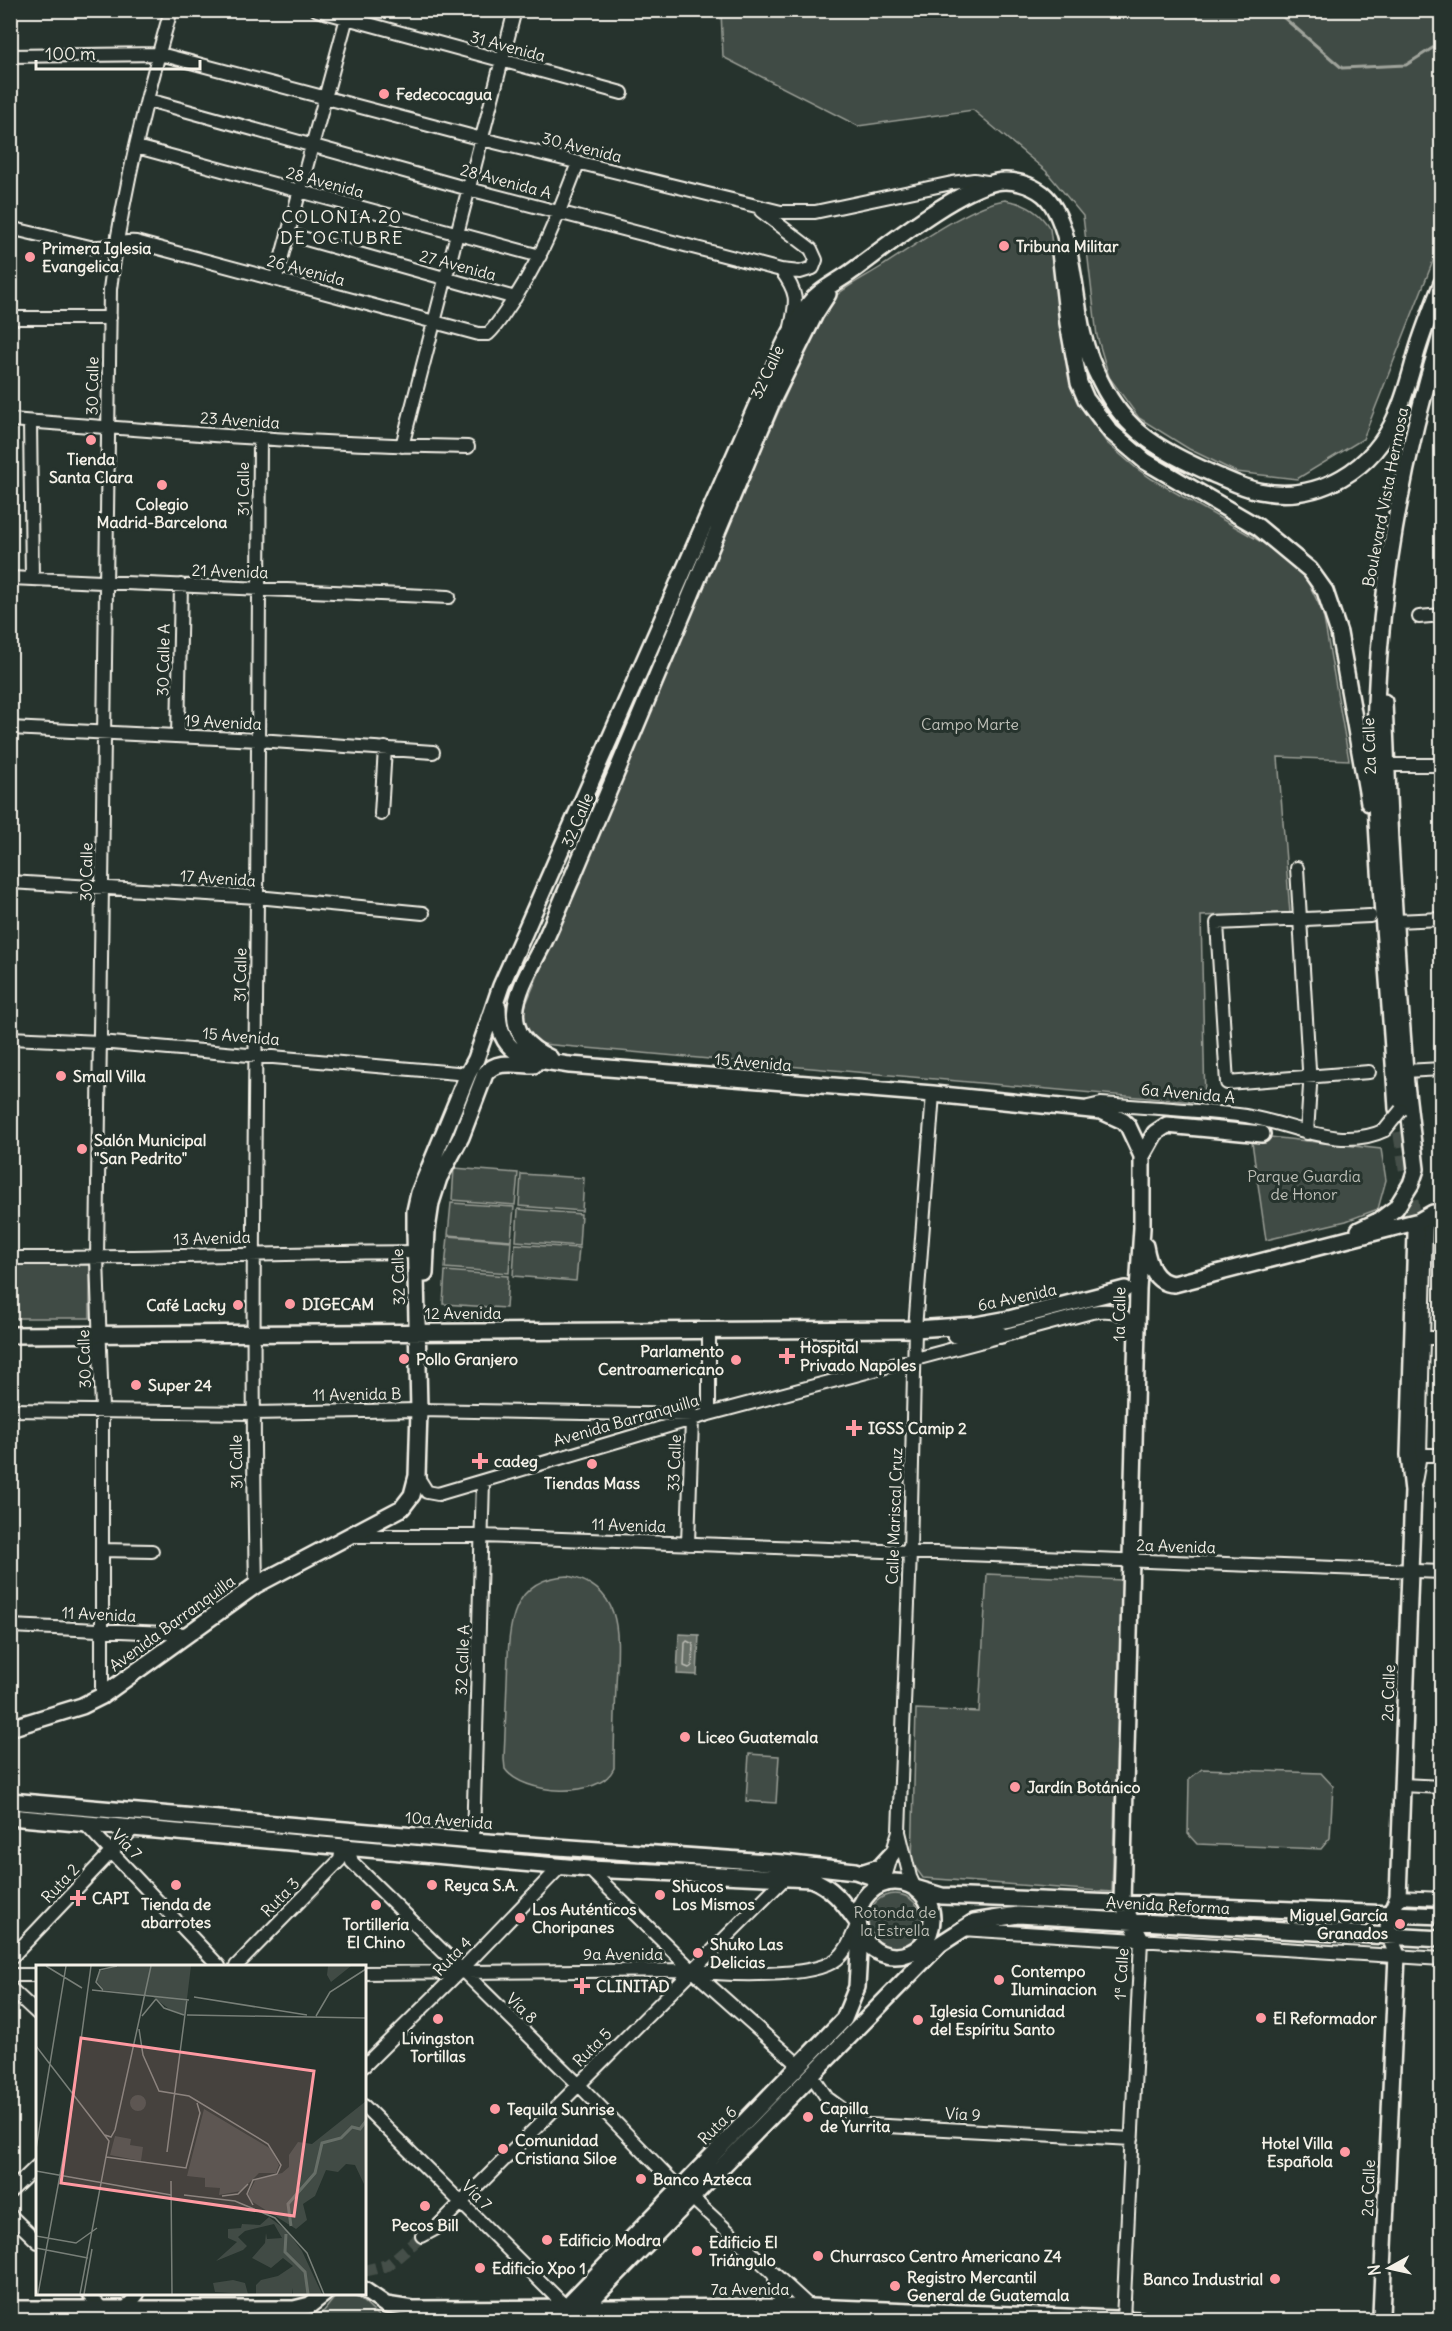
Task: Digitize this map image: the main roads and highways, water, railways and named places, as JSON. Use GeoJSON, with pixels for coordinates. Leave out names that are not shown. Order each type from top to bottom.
{"type":"FeatureCollection","features":[{"type":"Feature","properties":{"kind":"main road"},"geometry":{"type":"LineString","coordinates":[[838,282],[945,207],[994,183],[1014,182],[1034,188],[1050,201],[1060,218],[1060,267],[1075,368],[1083,391],[1097,415],[1111,432],[1144,461],[1258,527],[1310,570],[1325,591],[1339,633],[1353,721],[1378,848]]}},
{"type":"Feature","properties":{"kind":"main road","name":"Boulevard Vista Hermosa"},"geometry":{"type":"LineString","coordinates":[[1060,218],[1083,336],[1101,383],[1116,409],[1140,435],[1157,447],[1178,459],[1260,492],[1300,493],[1329,485],[1361,465],[1376,450],[1398,414],[1418,347],[1442,283]]}},
{"type":"Feature","properties":{"kind":"main road","name":"32 Calle"},"geometry":{"type":"LineString","coordinates":[[417,1476],[419,1410],[415,1211],[419,1193],[476,1059],[501,986],[755,409],[807,306],[820,291],[838,282]]}},
{"type":"Feature","properties":{"kind":"main road","name":"32 Calle"},"geometry":{"type":"LineString","coordinates":[[570,1065],[537,1051],[523,1038],[516,1023],[514,1009],[518,993],[554,918],[774,397],[815,314],[838,282]]}},
{"type":"Feature","properties":{"kind":"main road","name":"Boulevard Vista Hermosa"},"geometry":{"type":"LineString","coordinates":[[1378,672],[1384,594],[1398,502],[1414,431],[1442,332]]}},
{"type":"Feature","properties":{"kind":"main road","name":"2a Calle"},"geometry":{"type":"LineString","coordinates":[[1378,672],[1375,734],[1378,848],[1399,1109]]}},
{"type":"Feature","properties":{"kind":"main road","name":"2a Calle"},"geometry":{"type":"LineString","coordinates":[[1359,1230],[1390,1214],[1412,1184],[1416,1168],[1406,1077],[1395,921],[1386,711],[1378,672]]}},
{"type":"Feature","properties":{"kind":"main road","name":"32 Calle"},"geometry":{"type":"LineString","coordinates":[[501,986],[498,1024],[508,1046],[517,1053],[530,1058],[570,1065]]}},
{"type":"Feature","properties":{"kind":"main road"},"geometry":{"type":"LineString","coordinates":[[461,1137],[465,1114],[477,1077],[476,1059]]}},
{"type":"Feature","properties":{"kind":"main road"},"geometry":{"type":"LineString","coordinates":[[461,1137],[482,1080],[492,1067],[503,1064],[570,1065]]}},
{"type":"Feature","properties":{"kind":"main road","name":"15 Avenida"},"geometry":{"type":"LineString","coordinates":[[570,1065],[933,1094]]}},
{"type":"Feature","properties":{"kind":"main road","name":"6a Avenida A"},"geometry":{"type":"LineString","coordinates":[[933,1094],[1078,1109]]}},
{"type":"Feature","properties":{"kind":"main road","name":"1a Calle"},"geometry":{"type":"LineString","coordinates":[[1078,1109],[1101,1111],[1123,1121],[1133,1134],[1142,1156],[1142,1228],[1138,1278],[1122,1903]]}},
{"type":"Feature","properties":{"kind":"main road"},"geometry":{"type":"LineString","coordinates":[[1142,1156],[1155,1133],[1167,1125],[1262,1134]]}},
{"type":"Feature","properties":{"kind":"main road","name":"32 Calle"},"geometry":{"type":"LineString","coordinates":[[417,1331],[425,1279],[430,1203],[439,1178],[461,1137]]}},
{"type":"Feature","properties":{"kind":"main road"},"geometry":{"type":"LineString","coordinates":[[1183,1275],[1437,1212]]}},
{"type":"Feature","properties":{"kind":"main road"},"geometry":{"type":"LineString","coordinates":[[1142,1228],[1146,1253],[1154,1274],[1166,1283],[1174,1284],[1419,1221],[1437,1212]]}},
{"type":"Feature","properties":{"kind":"main road","name":"2a Calle"},"geometry":{"type":"LineString","coordinates":[[1381,2319],[1397,1955],[1387,1923],[1398,1897],[1411,1571],[1413,1491],[1409,1455],[1416,1233]]}},
{"type":"Feature","properties":{"kind":"main road","name":"6a Avenida"},"geometry":{"type":"LineString","coordinates":[[915,1329],[1009,1319],[1125,1289]]}},
{"type":"Feature","properties":{"kind":"main road"},"geometry":{"type":"LineString","coordinates":[[915,1329],[933,1335],[1001,1335]]}},
{"type":"Feature","properties":{"kind":"main road","name":"12 Avenida"},"geometry":{"type":"LineString","coordinates":[[10,1335],[915,1329]]}},
{"type":"Feature","properties":{"kind":"main road","name":"Avenida Barranquilla"},"geometry":{"type":"LineString","coordinates":[[10,1728],[82,1706],[102,1696],[256,1585],[402,1508],[412,1495],[417,1476]]}},
{"type":"Feature","properties":{"kind":"main road","name":"10a Avenida"},"geometry":{"type":"LineString","coordinates":[[10,1801],[473,1841],[783,1863],[861,1873],[876,1878],[883,1884]]}},
{"type":"Feature","properties":{"kind":"main road"},"geometry":{"type":"LineString","coordinates":[[75,1807],[77,1823]]}},
{"type":"Feature","properties":{"kind":"main road"},"geometry":{"type":"LineString","coordinates":[[10,1817],[589,1869],[811,1880],[820,1882],[841,1899],[874,1950],[884,1955],[905,1956],[940,1944]]}},
{"type":"Feature","properties":{"kind":"main road"},"geometry":{"type":"LineString","coordinates":[[351,1848],[372,1846],[459,1853],[467,1850],[473,1841]]}},
{"type":"Feature","properties":{"kind":"main road"},"geometry":{"type":"LineString","coordinates":[[861,1873],[880,1867],[892,1854]]}},
{"type":"Feature","properties":{"kind":"main road"},"geometry":{"type":"LineString","coordinates":[[859,1928],[861,1903],[874,1888],[894,1882],[905,1883],[915,1888],[928,1902],[932,1920],[927,1938],[915,1951],[912,1974]]}},
{"type":"Feature","properties":{"kind":"main road","name":"Avenida Reforma"},"geometry":{"type":"LineString","coordinates":[[915,1888],[942,1896],[1442,1916]]}},
{"type":"Feature","properties":{"kind":"main road","name":"2a Calle"},"geometry":{"type":"LineString","coordinates":[[1397,1955],[1408,1937],[1411,1924],[1398,1897]]}},
{"type":"Feature","properties":{"kind":"main road","name":"1ª Calle"},"geometry":{"type":"LineString","coordinates":[[1122,1903],[1141,1940]]}},
{"type":"Feature","properties":{"kind":"main road","name":"Avenida Reforma"},"geometry":{"type":"LineString","coordinates":[[912,1974],[940,1944],[961,1929],[974,1922],[1018,1915],[1442,1939]]}},
{"type":"Feature","properties":{"kind":"main road","name":"Ruta 6"},"geometry":{"type":"LineString","coordinates":[[585,2307],[692,2198],[806,2071],[844,2019],[851,2005],[860,1973],[859,1928]]}},
{"type":"Feature","properties":{"kind":"main road","name":"Ruta 6"},"geometry":{"type":"LineString","coordinates":[[553,2320],[569,2314],[679,2188],[912,1974]]}},
{"type":"Feature","properties":{"kind":"main road","name":"7a Avenida"},"geometry":{"type":"LineString","coordinates":[[366,2292],[382,2304],[405,2308],[569,2314],[585,2307],[810,2307],[1141,2320]]}},
{"type":"Feature","properties":{"kind":"main road"},"geometry":{"type":"LineString","coordinates":[[10,2309],[294,2309],[310,2305],[323,2295]]}},
{"type":"Feature","properties":{"kind":"water"},"geometry":{"type":"Polygon","coordinates":[[[679,1634],[699,1635],[697,1675],[677,1674],[679,1634]]]}},
{"type":"Feature","properties":{"kind":"waterway"},"geometry":{"type":"LineString","coordinates":[[1275,10],[1342,68],[1406,65],[1442,42]]}},
{"type":"Feature","properties":{"kind":"tunnel"},"geometry":{"type":"LineString","coordinates":[[1397,1109],[1416,1233]]}},
{"type":"Feature","properties":{"kind":"tunnel"},"geometry":{"type":"LineString","coordinates":[[366,2270],[388,2265],[422,2236]]}},
{"type":"Feature","properties":{"kind":"place","name":"Fedecocagua"},"geometry":{"type":"Point","coordinates":[384,94]}},
{"type":"Feature","properties":{"kind":"place","name":"Tribuna Militar"},"geometry":{"type":"Point","coordinates":[1004,246]}},
{"type":"Feature","properties":{"kind":"place","name":"Primera Iglesia Evangelica"},"geometry":{"type":"Point","coordinates":[30,257]}},
{"type":"Feature","properties":{"kind":"place","name":"Tienda Santa Clara"},"geometry":{"type":"Point","coordinates":[91,440]}},
{"type":"Feature","properties":{"kind":"place","name":"Colegio Madrid-Barcelona"},"geometry":{"type":"Point","coordinates":[162,485]}},
{"type":"Feature","properties":{"kind":"place","name":"Small Villa"},"geometry":{"type":"Point","coordinates":[61,1076]}},
{"type":"Feature","properties":{"kind":"place","name":"Salón Municipal \"San Pedrito\""},"geometry":{"type":"Point","coordinates":[82,1149]}},
{"type":"Feature","properties":{"kind":"place","name":"DIGECAM"},"geometry":{"type":"Point","coordinates":[290,1304]}},
{"type":"Feature","properties":{"kind":"place","name":"Café Lacky"},"geometry":{"type":"Point","coordinates":[238,1305]}},
{"type":"Feature","properties":{"kind":"place","name":"Hospital Privado Napoles"},"geometry":{"type":"Point","coordinates":[787,1356]}},
{"type":"Feature","properties":{"kind":"place","name":"Pollo Granjero"},"geometry":{"type":"Point","coordinates":[404,1359]}},
{"type":"Feature","properties":{"kind":"place","name":"Parlamento Centroamericano"},"geometry":{"type":"Point","coordinates":[736,1360]}},
{"type":"Feature","properties":{"kind":"place","name":"Super 24"},"geometry":{"type":"Point","coordinates":[136,1385]}},
{"type":"Feature","properties":{"kind":"place","name":"IGSS Camip 2"},"geometry":{"type":"Point","coordinates":[854,1428]}},
{"type":"Feature","properties":{"kind":"place","name":"cadeg"},"geometry":{"type":"Point","coordinates":[480,1461]}},
{"type":"Feature","properties":{"kind":"place","name":"Tiendas Mass"},"geometry":{"type":"Point","coordinates":[592,1464]}},
{"type":"Feature","properties":{"kind":"place","name":"Liceo Guatemala"},"geometry":{"type":"Point","coordinates":[685,1737]}},
{"type":"Feature","properties":{"kind":"place","name":"Jardín Botánico"},"geometry":{"type":"Point","coordinates":[1015,1787]}},
{"type":"Feature","properties":{"kind":"place","name":"Tienda de abarrotes"},"geometry":{"type":"Point","coordinates":[176,1885]}},
{"type":"Feature","properties":{"kind":"place","name":"Reyca S.A."},"geometry":{"type":"Point","coordinates":[432,1885]}},
{"type":"Feature","properties":{"kind":"place","name":"Shucos Los Mismos"},"geometry":{"type":"Point","coordinates":[660,1895]}},
{"type":"Feature","properties":{"kind":"place","name":"CAPI"},"geometry":{"type":"Point","coordinates":[78,1898]}},
{"type":"Feature","properties":{"kind":"place","name":"Tortillería El Chino"},"geometry":{"type":"Point","coordinates":[376,1905]}},
{"type":"Feature","properties":{"kind":"place","name":"Los Auténticos Choripanes"},"geometry":{"type":"Point","coordinates":[520,1918]}},
{"type":"Feature","properties":{"kind":"place","name":"Miguel García Granados"},"geometry":{"type":"Point","coordinates":[1400,1924]}},
{"type":"Feature","properties":{"kind":"place","name":"Shuko Las Delicias"},"geometry":{"type":"Point","coordinates":[698,1953]}},
{"type":"Feature","properties":{"kind":"place","name":"Contempo Iluminacion"},"geometry":{"type":"Point","coordinates":[999,1980]}},
{"type":"Feature","properties":{"kind":"place","name":"CLINITAD"},"geometry":{"type":"Point","coordinates":[582,1986]}},
{"type":"Feature","properties":{"kind":"place","name":"El Reformador"},"geometry":{"type":"Point","coordinates":[1261,2018]}},
{"type":"Feature","properties":{"kind":"place","name":"Livingston Tortillas"},"geometry":{"type":"Point","coordinates":[438,2019]}},
{"type":"Feature","properties":{"kind":"place","name":"Iglesia Comunidad del Espíritu Santo"},"geometry":{"type":"Point","coordinates":[918,2020]}},
{"type":"Feature","properties":{"kind":"place","name":"Tequila Sunrise"},"geometry":{"type":"Point","coordinates":[495,2109]}},
{"type":"Feature","properties":{"kind":"place","name":"Capilla de Yurrita"},"geometry":{"type":"Point","coordinates":[808,2117]}},
{"type":"Feature","properties":{"kind":"place","name":"Comunidad Cristiana Siloe"},"geometry":{"type":"Point","coordinates":[503,2149]}},
{"type":"Feature","properties":{"kind":"place","name":"Hotel Villa Española"},"geometry":{"type":"Point","coordinates":[1345,2152]}},
{"type":"Feature","properties":{"kind":"place","name":"Banco Azteca"},"geometry":{"type":"Point","coordinates":[641,2179]}},
{"type":"Feature","properties":{"kind":"place","name":"Pecos Bill"},"geometry":{"type":"Point","coordinates":[425,2206]}},
{"type":"Feature","properties":{"kind":"place","name":"Edificio Modra"},"geometry":{"type":"Point","coordinates":[547,2240]}},
{"type":"Feature","properties":{"kind":"place","name":"Edificio El Triángulo"},"geometry":{"type":"Point","coordinates":[697,2251]}},
{"type":"Feature","properties":{"kind":"place","name":"Churrasco Centro Americano Z4"},"geometry":{"type":"Point","coordinates":[818,2256]}},
{"type":"Feature","properties":{"kind":"place","name":"Edificio Xpo 1"},"geometry":{"type":"Point","coordinates":[480,2268]}},
{"type":"Feature","properties":{"kind":"place","name":"Banco Industrial"},"geometry":{"type":"Point","coordinates":[1275,2279]}},
{"type":"Feature","properties":{"kind":"place","name":"Registro Mercantil General de Guatemala"},"geometry":{"type":"Point","coordinates":[895,2286]}},
{"type":"Feature","properties":{"kind":"district","name":"COLONIA 20 DE OCTUBRE"},"geometry":{"type":"Point","coordinates":[342,227]}},
{"type":"Feature","properties":{"kind":"park label","name":"Campo Marte"},"geometry":{"type":"Point","coordinates":[970,724]}},
{"type":"Feature","properties":{"kind":"park label","name":"Parque Guardia de Honor"},"geometry":{"type":"Point","coordinates":[1304,1185]}},
{"type":"Feature","properties":{"kind":"park label","name":"Rotonda de la Estrella"},"geometry":{"type":"Point","coordinates":[895,1921]}}]}
